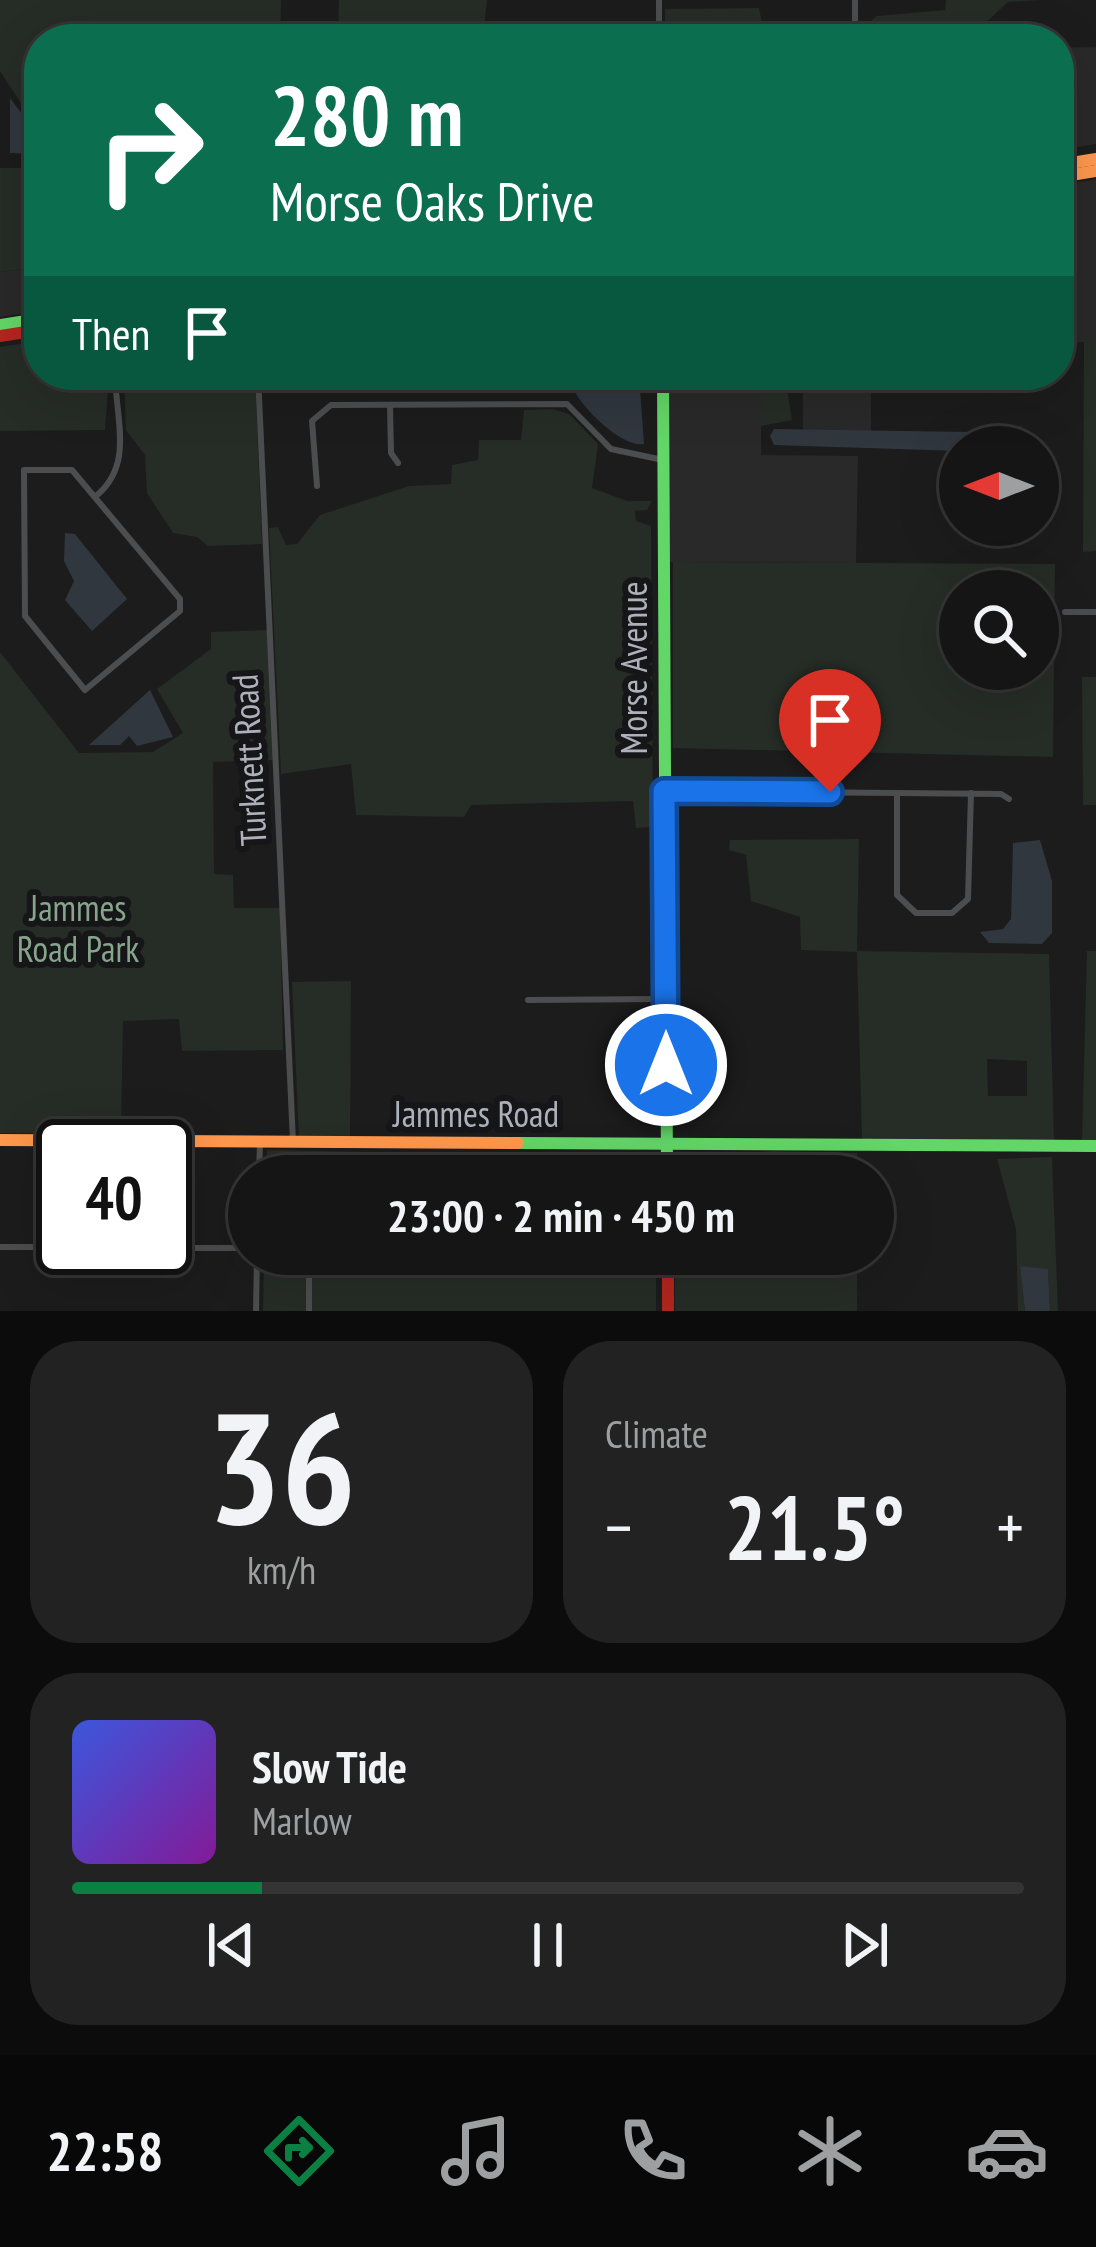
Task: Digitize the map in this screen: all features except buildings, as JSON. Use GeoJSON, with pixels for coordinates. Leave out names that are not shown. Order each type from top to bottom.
{"type":"FeatureCollection","features":[{"type":"Feature","properties":{"kind":"street"},"geometry":{"type":"LineString","coordinates":[[96,496],[114,480],[123,448],[116,429],[115,390]]}},
{"type":"Feature","properties":{"kind":"street","name":"Turknett Road"},"geometry":{"type":"LineString","coordinates":[[259,390],[293,1142]]}},
{"type":"Feature","properties":{"kind":"street","name":"Morse Avenue"},"geometry":{"type":"LineString","coordinates":[[662,390],[666,1155]]}},
{"type":"Feature","properties":{"kind":"street"},"geometry":{"type":"LineString","coordinates":[[317,485],[310,429],[316,413],[331,406],[567,404],[610,449],[663,460]]}},
{"type":"Feature","properties":{"kind":"street"},"geometry":{"type":"LineString","coordinates":[[390,405],[391,453],[398,463]]}},
{"type":"Feature","properties":{"kind":"street"},"geometry":{"type":"LineString","coordinates":[[24,470],[72,470],[96,496],[181,605],[85,690],[25,616],[24,470]]}},
{"type":"Feature","properties":{"kind":"street"},"geometry":{"type":"LineString","coordinates":[[1065,612],[1096,612]]}},
{"type":"Feature","properties":{"kind":"street"},"geometry":{"type":"LineString","coordinates":[[664,791],[971,794],[1009,799]]}},
{"type":"Feature","properties":{"kind":"street"},"geometry":{"type":"LineString","coordinates":[[897,793],[897,896],[916,914],[952,913],[968,899],[971,794]]}},
{"type":"Feature","properties":{"kind":"street"},"geometry":{"type":"LineString","coordinates":[[528,1000],[666,999]]}},
{"type":"Feature","properties":{"kind":"street","name":"Jammes Road"},"geometry":{"type":"LineString","coordinates":[[0,1140],[1096,1146]]}},
{"type":"Feature","properties":{"kind":"street"},"geometry":{"type":"LineString","coordinates":[[260,1142],[260,1155]]}},
{"type":"Feature","properties":{"kind":"street"},"geometry":{"type":"LineString","coordinates":[[0,1246],[36,1247]]}},
{"type":"Feature","properties":{"kind":"street"},"geometry":{"type":"LineString","coordinates":[[192,1248],[228,1248]]}},
{"type":"Feature","properties":{"kind":"street"},"geometry":{"type":"LineString","coordinates":[[256,1311],[257,1275]]}},
{"type":"Feature","properties":{"kind":"street"},"geometry":{"type":"LineString","coordinates":[[309,1275],[309,1311]]}},
{"type":"Feature","properties":{"kind":"street"},"geometry":{"type":"LineString","coordinates":[[668,1275],[668,1311]]}},
{"type":"Feature","properties":{"kind":"shaded area"},"geometry":{"type":"Polygon","coordinates":[[[1096,47],[1096,144],[1074,148],[1074,48],[1096,47]]]}},
{"type":"Feature","properties":{"kind":"shaded area"},"geometry":{"type":"Polygon","coordinates":[[[10,98],[24,117],[24,153],[10,153],[10,98]]]}},
{"type":"Feature","properties":{"kind":"shaded area"},"geometry":{"type":"Polygon","coordinates":[[[1096,179],[1096,342],[1074,342],[1074,183],[1096,179]]]}},
{"type":"Feature","properties":{"kind":"shaded area"},"geometry":{"type":"Polygon","coordinates":[[[22,269],[24,313],[0,317],[0,272],[22,269]]]}},
{"type":"Feature","properties":{"kind":"shaded area"},"geometry":{"type":"Polygon","coordinates":[[[640,390],[644,444],[616,435],[575,392],[640,390]]]}},
{"type":"Feature","properties":{"kind":"shaded area"},"geometry":{"type":"Polygon","coordinates":[[[669,390],[761,390],[761,455],[858,456],[856,563],[667,562],[669,390]]]}},
{"type":"Feature","properties":{"kind":"shaded area"},"geometry":{"type":"Polygon","coordinates":[[[803,390],[871,390],[871,431],[803,430],[803,390]]]}},
{"type":"Feature","properties":{"kind":"shaded area"},"geometry":{"type":"Polygon","coordinates":[[[774,429],[939,432],[939,450],[774,445],[770,436],[774,429]]]}},
{"type":"Feature","properties":{"kind":"shaded area"},"geometry":{"type":"Polygon","coordinates":[[[65,533],[75,534],[127,599],[92,631],[65,600],[74,581],[64,561],[65,533]]]}},
{"type":"Feature","properties":{"kind":"shaded area"},"geometry":{"type":"Polygon","coordinates":[[[150,690],[173,737],[137,746],[129,736],[120,745],[89,745],[150,690]]]}},
{"type":"Feature","properties":{"kind":"shaded area"},"geometry":{"type":"Polygon","coordinates":[[[1040,840],[1052,881],[1052,933],[1042,944],[989,943],[980,932],[1003,929],[1011,919],[1013,843],[1040,840]]]}},
{"type":"Feature","properties":{"kind":"shaded area"},"geometry":{"type":"Polygon","coordinates":[[[1020,1266],[1048,1269],[1050,1311],[1025,1311],[1020,1266]]]}},
{"type":"Feature","properties":{"kind":"green space"},"geometry":{"type":"Polygon","coordinates":[[[0,0],[281,0],[280,24],[24,24],[24,108],[0,71],[0,0]]]}},
{"type":"Feature","properties":{"kind":"green space"},"geometry":{"type":"Polygon","coordinates":[[[339,0],[487,0],[485,24],[338,24],[339,0]]]}},
{"type":"Feature","properties":{"kind":"green space"},"geometry":{"type":"Polygon","coordinates":[[[946,0],[1042,0],[1008,2],[984,24],[867,24],[877,16],[945,10],[946,0]]]}},
{"type":"Feature","properties":{"kind":"green space"},"geometry":{"type":"Polygon","coordinates":[[[759,8],[762,24],[665,24],[665,9],[759,8]]]}},
{"type":"Feature","properties":{"kind":"green space"},"geometry":{"type":"Polygon","coordinates":[[[0,168],[24,168],[24,292],[22,269],[0,272],[0,168]]]}},
{"type":"Feature","properties":{"kind":"green space"},"geometry":{"type":"Polygon","coordinates":[[[1084,342],[1096,342],[1096,551],[1083,552],[1084,342]]]}},
{"type":"Feature","properties":{"kind":"green space"},"geometry":{"type":"Polygon","coordinates":[[[24,343],[24,390],[108,390],[105,430],[0,431],[0,347],[24,343]]]}},
{"type":"Feature","properties":{"kind":"green space"},"geometry":{"type":"Polygon","coordinates":[[[125,390],[256,390],[262,544],[208,546],[197,537],[173,533],[147,493],[145,455],[126,430],[125,390]]]}},
{"type":"Feature","properties":{"kind":"green space"},"geometry":{"type":"Polygon","coordinates":[[[761,390],[787,390],[792,420],[761,426],[761,390]]]}},
{"type":"Feature","properties":{"kind":"green space"},"geometry":{"type":"Polygon","coordinates":[[[524,410],[569,414],[598,444],[592,488],[627,501],[652,501],[647,510],[635,511],[636,521],[651,526],[653,827],[636,828],[633,801],[471,805],[464,817],[356,815],[351,764],[281,774],[269,528],[278,527],[286,545],[297,544],[320,515],[409,486],[451,484],[452,465],[478,460],[479,440],[521,440],[524,410]]]}},
{"type":"Feature","properties":{"kind":"green space"},"geometry":{"type":"Polygon","coordinates":[[[673,562],[1055,564],[1055,570],[939,570],[939,690],[1054,690],[1053,757],[673,748],[673,562]]]}},
{"type":"Feature","properties":{"kind":"green space","name":"Jammes Road Park"},"geometry":{"type":"Polygon","coordinates":[[[267,630],[274,760],[213,762],[214,874],[233,875],[234,908],[280,908],[283,1050],[182,1051],[179,1019],[123,1021],[121,1119],[36,1119],[36,1133],[0,1133],[0,652],[79,753],[153,752],[183,733],[157,689],[211,649],[211,632],[267,630]]]}},
{"type":"Feature","properties":{"kind":"green space"},"geometry":{"type":"Polygon","coordinates":[[[1082,677],[1096,677],[1096,805],[1083,805],[1082,677]]]}},
{"type":"Feature","properties":{"kind":"green space"},"geometry":{"type":"Polygon","coordinates":[[[859,839],[857,951],[1049,954],[1054,1140],[862,1140],[857,952],[801,950],[800,917],[751,901],[746,855],[729,850],[730,840],[859,839]],[[987,1059],[988,1096],[1027,1096],[1027,1061],[987,1059]]]}},
{"type":"Feature","properties":{"kind":"green space"},"geometry":{"type":"Polygon","coordinates":[[[1087,951],[1096,951],[1096,1140],[1082,1140],[1087,951]]]}},
{"type":"Feature","properties":{"kind":"green space"},"geometry":{"type":"Polygon","coordinates":[[[351,981],[350,1136],[299,1137],[292,982],[351,981]]]}},
{"type":"Feature","properties":{"kind":"green space"},"geometry":{"type":"Polygon","coordinates":[[[267,1150],[541,1155],[267,1155],[267,1150]]]}},
{"type":"Feature","properties":{"kind":"green space"},"geometry":{"type":"Polygon","coordinates":[[[773,1151],[857,1153],[857,1155],[724,1155],[773,1151]]]}},
{"type":"Feature","properties":{"kind":"green space"},"geometry":{"type":"Polygon","coordinates":[[[1052,1157],[1058,1311],[1050,1311],[1048,1270],[1020,1266],[1025,1311],[1018,1311],[1016,1229],[997,1159],[1052,1157]]]}},
{"type":"Feature","properties":{"kind":"green space"},"geometry":{"type":"Polygon","coordinates":[[[264,1275],[656,1275],[656,1311],[263,1311],[264,1275]]]}},
{"type":"Feature","properties":{"kind":"green space"},"geometry":{"type":"Polygon","coordinates":[[[675,1275],[857,1275],[857,1311],[675,1311],[675,1275]]]}},
{"type":"Feature","properties":{"kind":"traffic: fast"},"geometry":{"type":"LineString","coordinates":[[0,325],[24,321]]}},
{"type":"Feature","properties":{"kind":"traffic: fast"},"geometry":{"type":"LineString","coordinates":[[663,390],[667,1155]]}},
{"type":"Feature","properties":{"kind":"traffic: fast"},"geometry":{"type":"LineString","coordinates":[[518,1143],[1096,1146]]}},
{"type":"Feature","properties":{"kind":"traffic: slow"},"geometry":{"type":"LineString","coordinates":[[1074,163],[1096,159]]}},
{"type":"Feature","properties":{"kind":"traffic: slow"},"geometry":{"type":"LineString","coordinates":[[1074,175],[1096,171]]}},
{"type":"Feature","properties":{"kind":"traffic: slow"},"geometry":{"type":"LineString","coordinates":[[0,1140],[518,1143]]}},
{"type":"Feature","properties":{"kind":"traffic: jam"},"geometry":{"type":"LineString","coordinates":[[0,336],[24,332]]}},
{"type":"Feature","properties":{"kind":"traffic: jam"},"geometry":{"type":"LineString","coordinates":[[668,1275],[668,1311]]}},
{"type":"Feature","properties":{"kind":"route"},"geometry":{"type":"LineString","coordinates":[[666,1065],[664,791],[830,792]]}}]}
